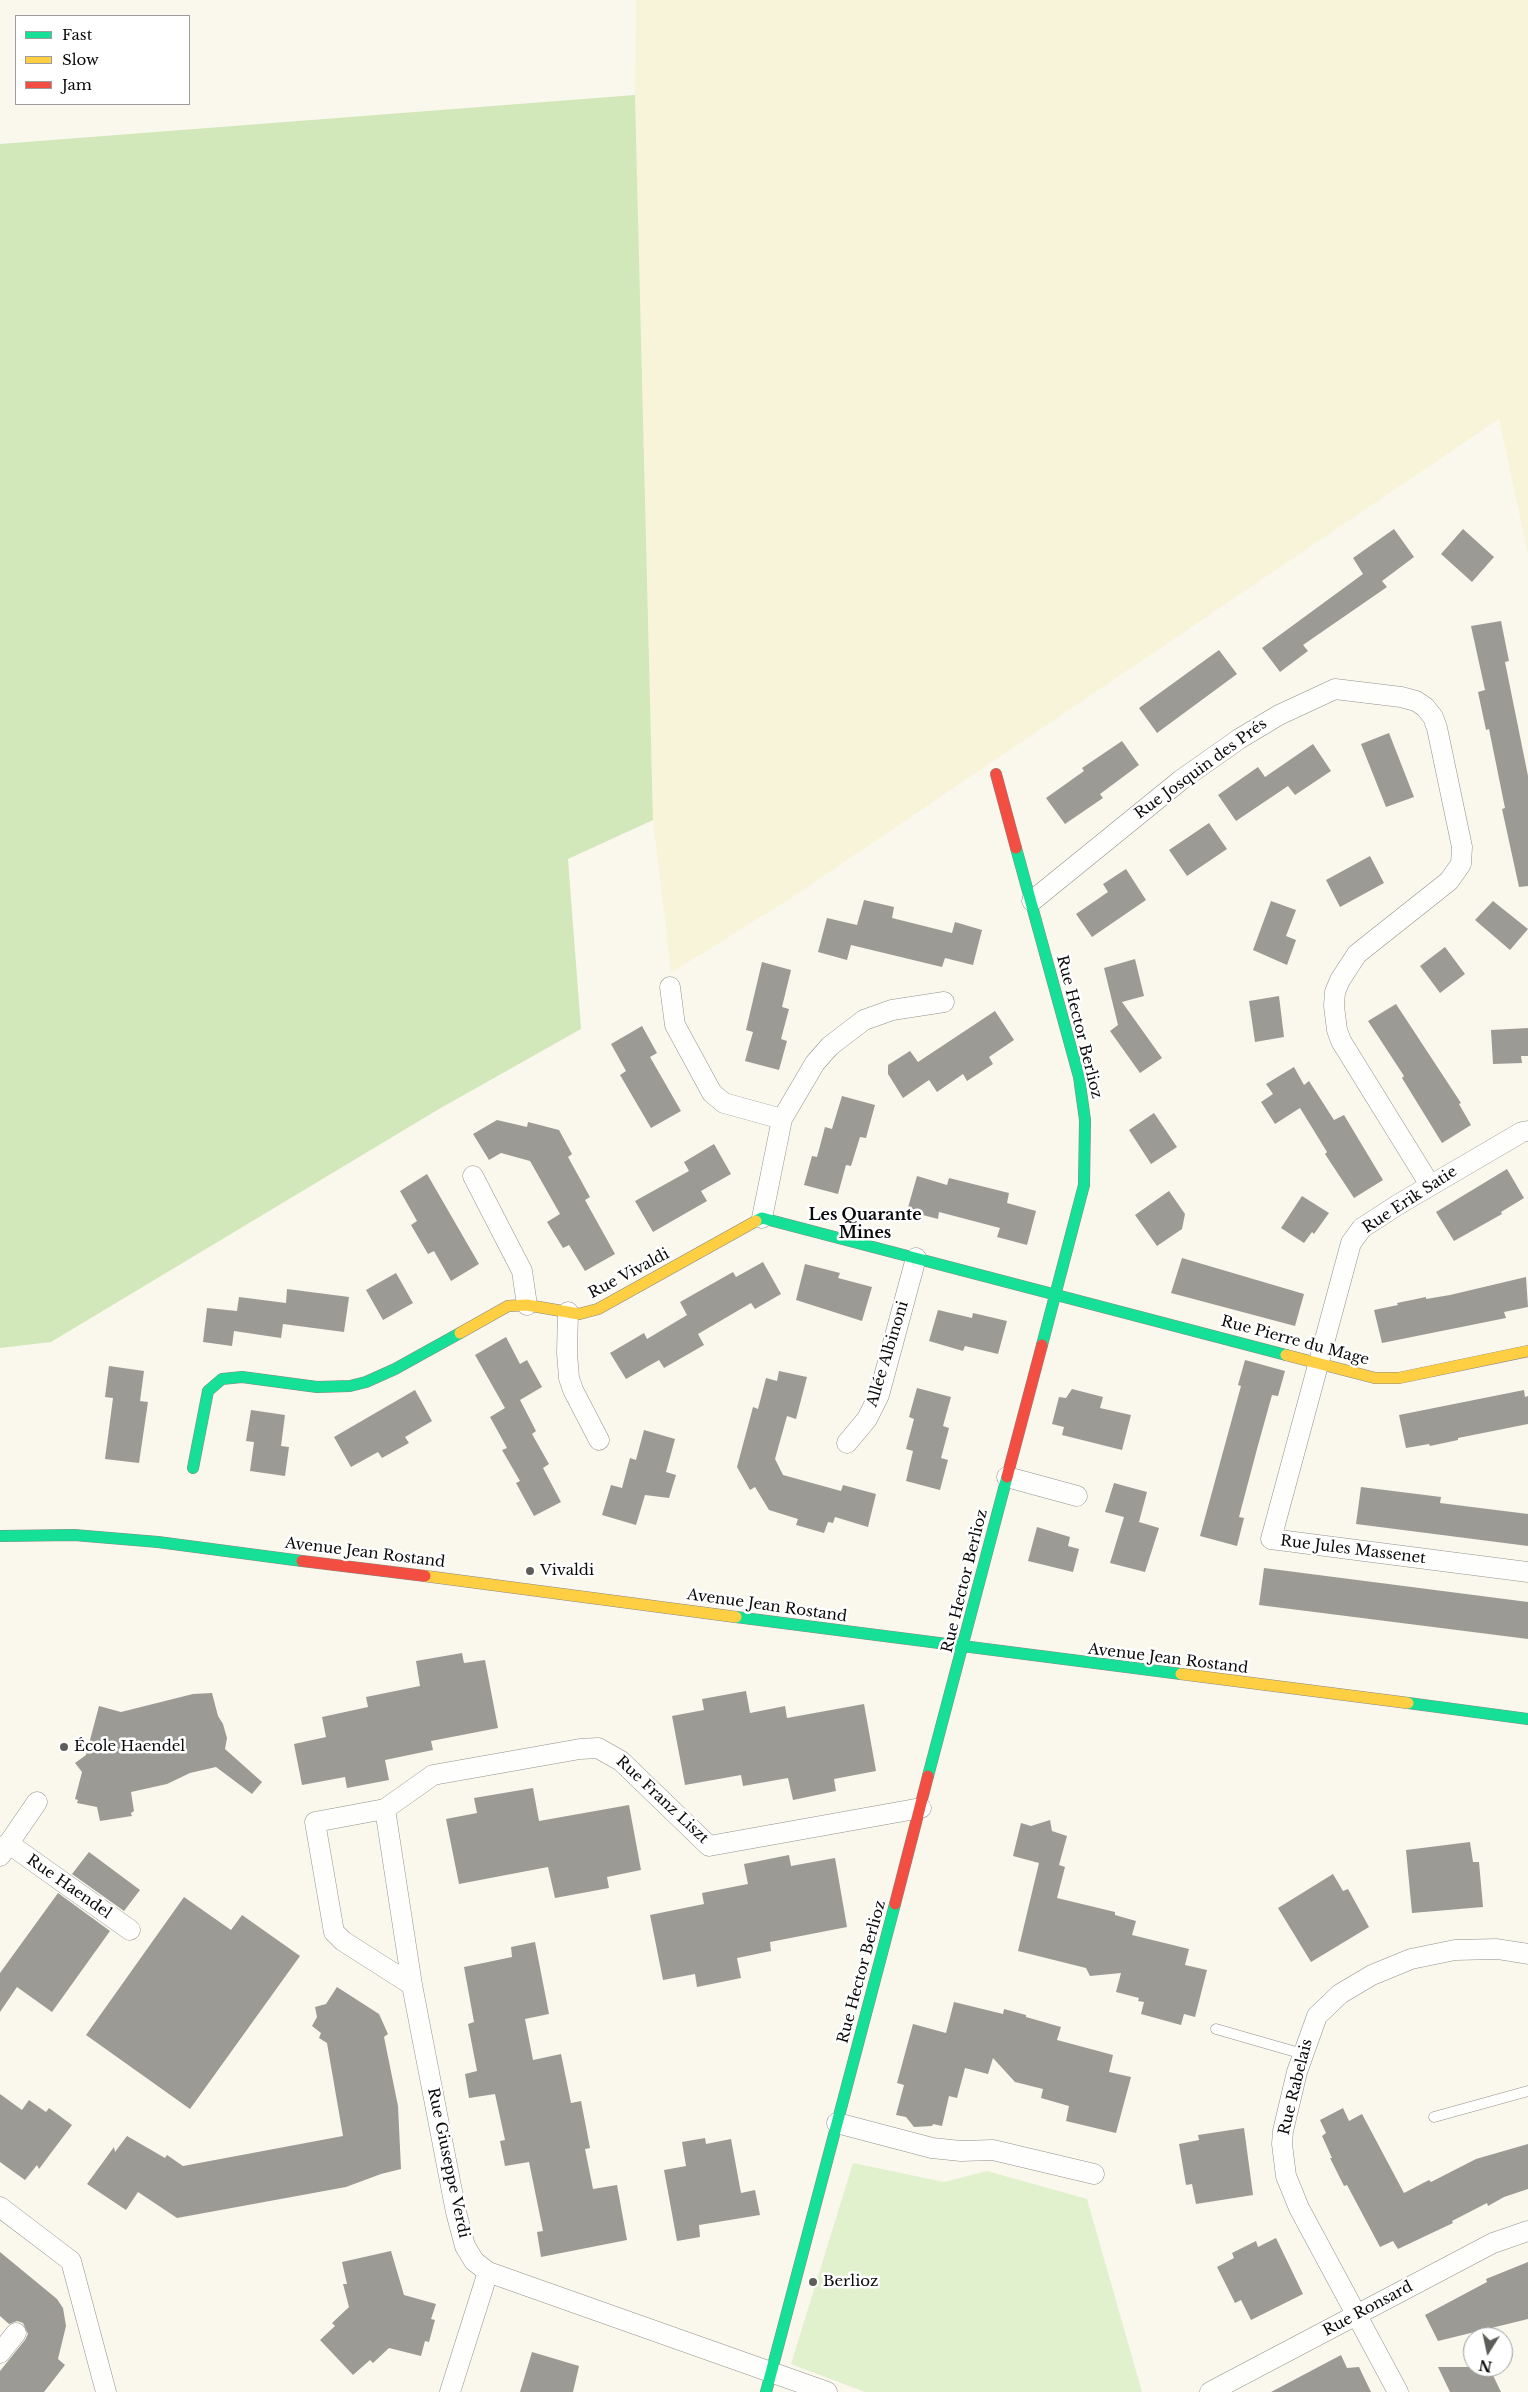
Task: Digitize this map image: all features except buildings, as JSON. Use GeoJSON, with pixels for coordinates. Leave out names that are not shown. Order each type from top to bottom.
{"type":"FeatureCollection","features":[{"type":"Feature","properties":{"kind":"street","name":"Rue Josquin des Prés"},"geometry":{"type":"LineString","coordinates":[[1032,901],[1181,780],[1239,739],[1279,715],[1335,689],[1402,697],[1416,701],[1426,707],[1433,717],[1437,728],[1462,847],[1461,864],[1449,881],[1357,954],[1340,980],[1335,992],[1334,1006],[1337,1030],[1341,1041],[1430,1185]]}},
{"type":"Feature","properties":{"kind":"street","name":"Rue Hector Berlioz"},"geometry":{"type":"LineString","coordinates":[[766,2392],[964,1648],[1084,1185],[1085,1120],[1076,1069],[1032,901],[996,774]]}},
{"type":"Feature","properties":{"kind":"street"},"geometry":{"type":"LineString","coordinates":[[670,987],[676,1025],[712,1093],[724,1103],[782,1119]]}},
{"type":"Feature","properties":{"kind":"street"},"geometry":{"type":"LineString","coordinates":[[944,1002],[909,1006],[879,1013],[847,1031],[815,1063],[782,1119],[762,1218],[1056,1293]]}},
{"type":"Feature","properties":{"kind":"street","name":"Rue Erik Satie"},"geometry":{"type":"LineString","coordinates":[[1319,1363],[1351,1243],[1362,1228],[1430,1185],[1522,1132],[1528,1131]]}},
{"type":"Feature","properties":{"kind":"street"},"geometry":{"type":"LineString","coordinates":[[473,1176],[522,1272],[527,1305]]}},
{"type":"Feature","properties":{"kind":"street","name":"Rue Vivaldi"},"geometry":{"type":"LineString","coordinates":[[193,1468],[208,1392],[222,1379],[242,1377],[316,1387],[350,1386],[381,1376],[500,1309],[518,1304],[579,1314],[598,1309],[762,1218]]}},
{"type":"Feature","properties":{"kind":"street","name":"Allée Albinoni"},"geometry":{"type":"LineString","coordinates":[[847,1443],[867,1419],[879,1395],[916,1258]]}},
{"type":"Feature","properties":{"kind":"street","name":"Rue Pierre du Mage"},"geometry":{"type":"LineString","coordinates":[[1056,1293],[1375,1378],[1388,1379],[1528,1350]]}},
{"type":"Feature","properties":{"kind":"street"},"geometry":{"type":"LineString","coordinates":[[568,1312],[567,1353],[569,1378],[573,1390],[599,1440]]}},
{"type":"Feature","properties":{"kind":"street","name":"Rue Jules Massenet"},"geometry":{"type":"LineString","coordinates":[[1319,1363],[1271,1539],[1528,1572]]}},
{"type":"Feature","properties":{"kind":"street"},"geometry":{"type":"LineString","coordinates":[[1007,1477],[1077,1496]]}},
{"type":"Feature","properties":{"kind":"street","name":"Avenue Jean Rostand"},"geometry":{"type":"LineString","coordinates":[[0,1536],[74,1535],[158,1542],[555,1592],[964,1648],[1528,1720]]}},
{"type":"Feature","properties":{"kind":"street","name":"Rue Franz Liszt"},"geometry":{"type":"LineString","coordinates":[[385,1810],[433,1774],[588,1748],[598,1748],[621,1761],[709,1846],[921,1808]]}},
{"type":"Feature","properties":{"kind":"street","name":"Rue Haendel"},"geometry":{"type":"LineString","coordinates":[[38,1802],[4,1850],[130,1930]]}},
{"type":"Feature","properties":{"kind":"street"},"geometry":{"type":"LineString","coordinates":[[385,1810],[315,1822],[334,1932],[342,1941],[412,1985]]}},
{"type":"Feature","properties":{"kind":"street","name":"Rue Giuseppe Verdi"},"geometry":{"type":"LineString","coordinates":[[385,1810],[412,1985],[462,2236],[474,2260],[488,2272],[771,2372]]}},
{"type":"Feature","properties":{"kind":"street","name":"Rue Rabelais"},"geometry":{"type":"LineString","coordinates":[[1398,2392],[1299,2208],[1286,2176],[1282,2144],[1283,2130],[1310,2029],[1326,2005],[1355,1984],[1411,1959],[1455,1950],[1497,1949],[1528,1954]]}},
{"type":"Feature","properties":{"kind":"street"},"geometry":{"type":"LineString","coordinates":[[837,2123],[932,2148],[992,2150],[1094,2174]]}},
{"type":"Feature","properties":{"kind":"street"},"geometry":{"type":"LineString","coordinates":[[0,2207],[72,2261],[106,2392]]}},
{"type":"Feature","properties":{"kind":"street","name":"Rue Ronsard"},"geometry":{"type":"LineString","coordinates":[[1210,2392],[1493,2243],[1528,2231]]}},
{"type":"Feature","properties":{"kind":"street"},"geometry":{"type":"LineString","coordinates":[[450,2392],[488,2272]]}},
{"type":"Feature","properties":{"kind":"street"},"geometry":{"type":"LineString","coordinates":[[0,2353],[16,2333]]}},
{"type":"Feature","properties":{"kind":"street"},"geometry":{"type":"LineString","coordinates":[[771,2372],[827,2392]]}},
{"type":"Feature","properties":{"kind":"lane"},"geometry":{"type":"LineString","coordinates":[[1216,2029],[1303,2054]]}},
{"type":"Feature","properties":{"kind":"lane"},"geometry":{"type":"LineString","coordinates":[[1434,2117],[1528,2092]]}},
{"type":"Feature","properties":{"kind":"shaded area"},"geometry":{"type":"Polygon","coordinates":[[[636,0],[1528,0],[1528,554],[1499,419],[791,898],[671,973],[653,820],[635,95],[636,0]]]}},
{"type":"Feature","properties":{"kind":"green space"},"geometry":{"type":"Polygon","coordinates":[[[635,95],[653,820],[568,859],[581,1029],[439,1109],[51,1342],[0,1348],[0,144],[635,95]]]}},
{"type":"Feature","properties":{"kind":"green space"},"geometry":{"type":"Polygon","coordinates":[[[853,2163],[944,2182],[987,2171],[1087,2199],[1142,2392],[865,2392],[791,2364],[853,2163]]]}},
{"type":"Feature","properties":{"kind":"traffic: fast"},"geometry":{"type":"LineString","coordinates":[[1016,848],[1079,1077],[1085,1120],[1084,1185],[1042,1345]]}},
{"type":"Feature","properties":{"kind":"traffic: fast"},"geometry":{"type":"LineString","coordinates":[[756,1221],[762,1218],[1286,1355]]}},
{"type":"Feature","properties":{"kind":"traffic: fast"},"geometry":{"type":"LineString","coordinates":[[193,1468],[208,1391],[222,1379],[242,1377],[317,1387],[350,1386],[366,1382],[395,1369],[460,1333]]}},
{"type":"Feature","properties":{"kind":"traffic: fast"},"geometry":{"type":"LineString","coordinates":[[928,1776],[1007,1477]]}},
{"type":"Feature","properties":{"kind":"traffic: fast"},"geometry":{"type":"LineString","coordinates":[[0,1536],[74,1535],[158,1542],[302,1561]]}},
{"type":"Feature","properties":{"kind":"traffic: fast"},"geometry":{"type":"LineString","coordinates":[[736,1617],[1181,1674]]}},
{"type":"Feature","properties":{"kind":"traffic: fast"},"geometry":{"type":"LineString","coordinates":[[1408,1703],[1528,1719]]}},
{"type":"Feature","properties":{"kind":"traffic: fast"},"geometry":{"type":"LineString","coordinates":[[766,2392],[895,1904]]}},
{"type":"Feature","properties":{"kind":"traffic: slow"},"geometry":{"type":"LineString","coordinates":[[460,1333],[508,1306],[527,1305],[579,1314],[598,1309],[756,1221]]}},
{"type":"Feature","properties":{"kind":"traffic: slow"},"geometry":{"type":"LineString","coordinates":[[1286,1355],[1375,1378],[1399,1378],[1528,1351]]}},
{"type":"Feature","properties":{"kind":"traffic: slow"},"geometry":{"type":"LineString","coordinates":[[425,1576],[736,1617]]}},
{"type":"Feature","properties":{"kind":"traffic: slow"},"geometry":{"type":"LineString","coordinates":[[1181,1674],[1408,1703]]}},
{"type":"Feature","properties":{"kind":"traffic: jam"},"geometry":{"type":"LineString","coordinates":[[996,774],[1016,848]]}},
{"type":"Feature","properties":{"kind":"traffic: jam"},"geometry":{"type":"LineString","coordinates":[[1007,1477],[1042,1345]]}},
{"type":"Feature","properties":{"kind":"traffic: jam"},"geometry":{"type":"LineString","coordinates":[[302,1561],[425,1576]]}},
{"type":"Feature","properties":{"kind":"traffic: jam"},"geometry":{"type":"LineString","coordinates":[[895,1904],[928,1776]]}},
{"type":"Feature","properties":{"kind":"place","name":"Vivaldi"},"geometry":{"type":"Point","coordinates":[530,1571]}},
{"type":"Feature","properties":{"kind":"place","name":"École Haendel"},"geometry":{"type":"Point","coordinates":[64,1747]}},
{"type":"Feature","properties":{"kind":"place","name":"Berlioz"},"geometry":{"type":"Point","coordinates":[813,2282]}},
{"type":"Feature","properties":{"kind":"district","name":"Les Quarante Mines"},"geometry":{"type":"Point","coordinates":[865,1224]}}]}
